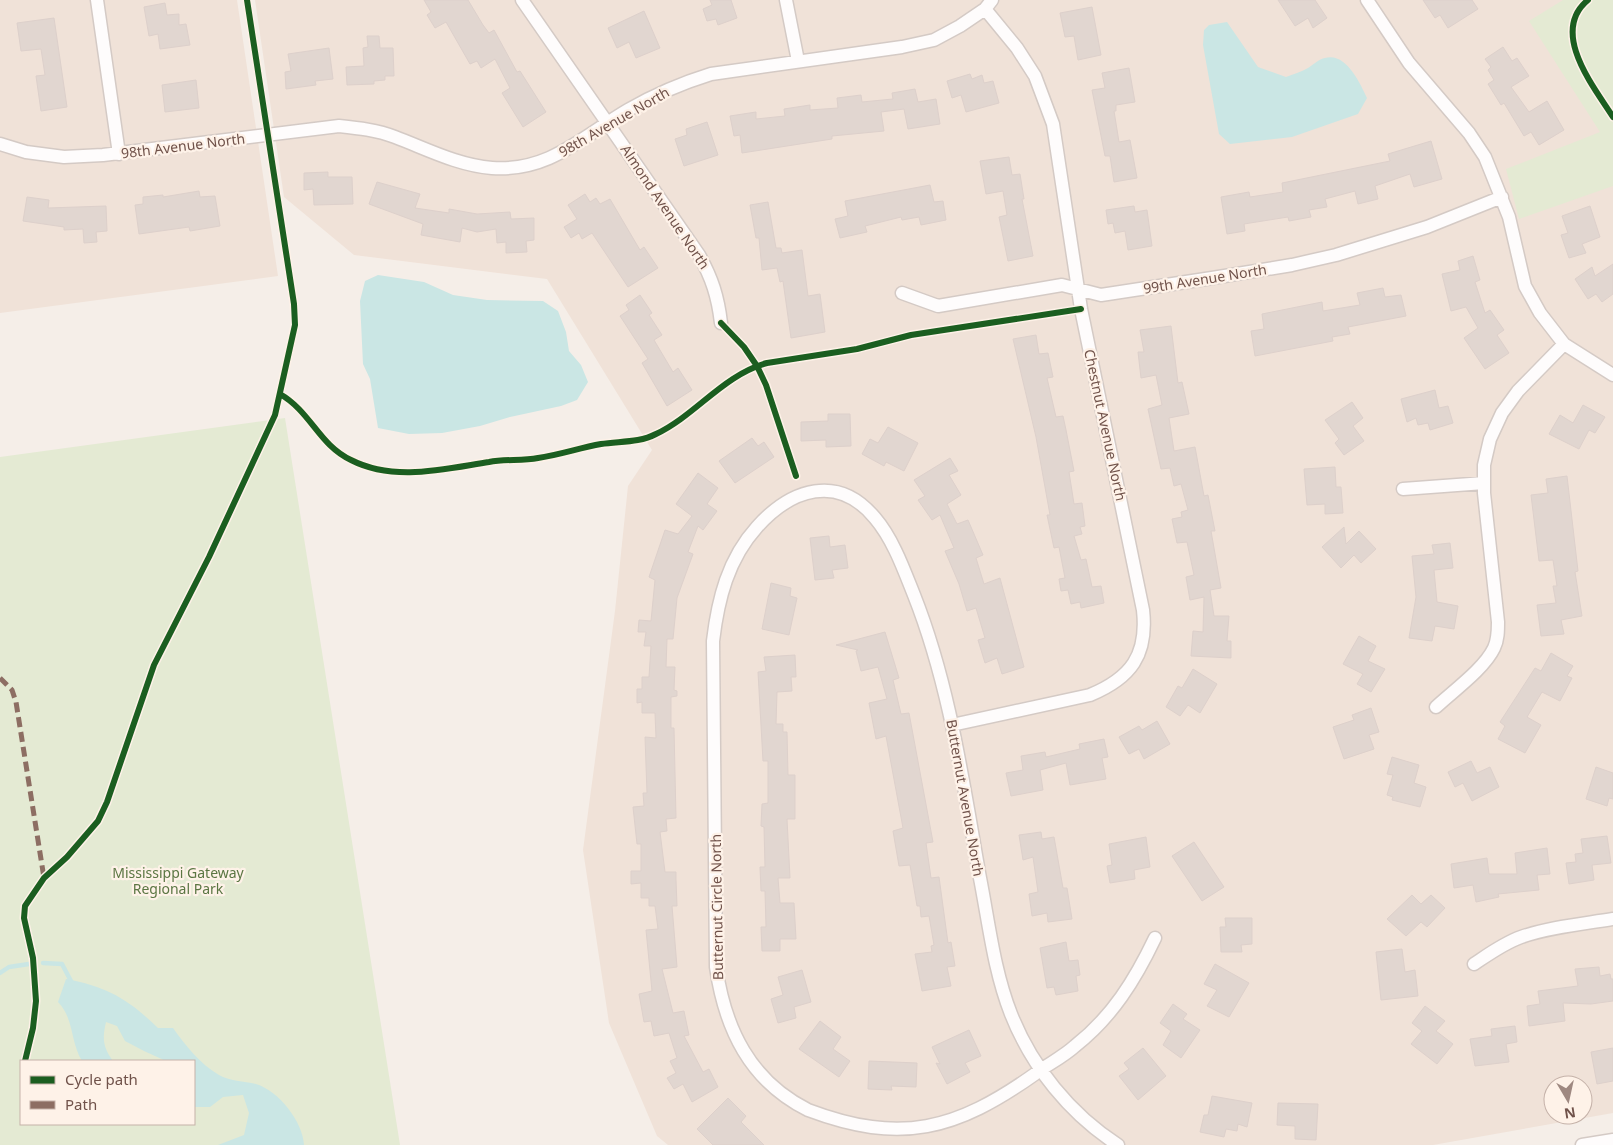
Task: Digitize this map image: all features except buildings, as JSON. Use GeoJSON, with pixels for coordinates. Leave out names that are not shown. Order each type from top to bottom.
{"type":"FeatureCollection","features":[{"type":"Feature","properties":{"kind":"street"},"geometry":{"type":"LineString","coordinates":[[97,0],[119,154]]}},
{"type":"Feature","properties":{"kind":"street","name":"Almond Avenue North"},"geometry":{"type":"LineString","coordinates":[[522,0],[710,275],[717,292],[721,323]]}},
{"type":"Feature","properties":{"kind":"street"},"geometry":{"type":"LineString","coordinates":[[786,0],[798,61]]}},
{"type":"Feature","properties":{"kind":"street"},"geometry":{"type":"LineString","coordinates":[[1367,0],[1409,63],[1480,149],[1502,197],[1525,286],[1540,314],[1564,344],[1613,376]]}},
{"type":"Feature","properties":{"kind":"street","name":"98th Avenue North"},"geometry":{"type":"LineString","coordinates":[[0,144],[26,152],[64,157],[119,154],[339,126],[372,130],[394,136],[466,164],[493,168],[523,166],[544,161],[567,151],[607,123],[654,95],[711,74],[902,47],[934,40],[960,26],[989,5]]}},
{"type":"Feature","properties":{"kind":"street","name":"Chestnut Avenue North"},"geometry":{"type":"LineString","coordinates":[[952,725],[1090,695],[1110,687],[1128,673],[1139,654],[1146,632],[1078,290],[1053,124],[1035,76],[989,5]]}},
{"type":"Feature","properties":{"kind":"street","name":"99th Avenue North"},"geometry":{"type":"LineString","coordinates":[[902,293],[938,306],[1062,285],[1101,295],[1292,265],[1379,243],[1427,227],[1502,197]]}},
{"type":"Feature","properties":{"kind":"street"},"geometry":{"type":"LineString","coordinates":[[1436,707],[1486,661],[1494,648],[1497,636],[1498,622],[1484,483],[1484,465],[1490,439],[1502,413],[1518,391],[1564,344]]}},
{"type":"Feature","properties":{"kind":"street"},"geometry":{"type":"LineString","coordinates":[[1403,489],[1484,483]]}},
{"type":"Feature","properties":{"kind":"street","name":"Butternut Avenue North"},"geometry":{"type":"LineString","coordinates":[[788,499],[805,492],[830,492],[858,502],[877,519],[888,538],[920,610],[942,676],[1003,992],[1020,1033],[1053,1087],[1073,1109],[1118,1145]]}},
{"type":"Feature","properties":{"kind":"street","name":"Butternut Circle North"},"geometry":{"type":"LineString","coordinates":[[788,499],[765,518],[742,546],[724,583],[716,616],[713,641],[716,967],[720,996],[728,1023],[744,1054],[767,1081],[795,1103],[828,1119],[859,1130],[897,1134],[932,1129],[965,1119],[994,1103],[1076,1046],[1115,1007],[1134,980],[1155,938]]}},
{"type":"Feature","properties":{"kind":"street"},"geometry":{"type":"LineString","coordinates":[[1474,964],[1496,949],[1521,937],[1613,919]]}},
{"type":"Feature","properties":{"kind":"street"},"geometry":{"type":"LineString","coordinates":[[1582,1145],[1613,1140]]}},
{"type":"Feature","properties":{"kind":"shaded area"},"geometry":{"type":"Polygon","coordinates":[[[0,0],[237,0],[278,276],[0,313],[0,0]]]}},
{"type":"Feature","properties":{"kind":"shaded area"},"geometry":{"type":"Polygon","coordinates":[[[255,0],[1613,0],[1613,1113],[1593,1117],[1593,1075],[1543,1075],[1543,1125],[1546,1125],[1433,1145],[668,1145],[657,1136],[609,1023],[583,850],[615,611],[628,486],[652,450],[547,279],[354,255],[284,197],[255,0]]]}},
{"type":"Feature","properties":{"kind":"green space"},"geometry":{"type":"Polygon","coordinates":[[[1563,0],[1613,0],[1613,186],[1519,219],[1506,169],[1600,132],[1529,21],[1563,0]]]}},
{"type":"Feature","properties":{"kind":"green space","name":"Mississippi Gateway Regional Park"},"geometry":{"type":"Polygon","coordinates":[[[285,418],[400,1145],[0,1145],[0,457],[285,418]]]}},
{"type":"Feature","properties":{"kind":"water"},"geometry":{"type":"Polygon","coordinates":[[[1227,22],[1258,67],[1286,77],[1323,59],[1333,57],[1346,64],[1367,98],[1358,114],[1292,137],[1230,144],[1219,134],[1203,45],[1204,30],[1209,25],[1227,22]]]}},
{"type":"Feature","properties":{"kind":"water"},"geometry":{"type":"Polygon","coordinates":[[[378,275],[424,282],[453,295],[487,300],[543,301],[558,311],[566,332],[569,351],[581,365],[588,382],[577,400],[561,406],[510,417],[480,426],[442,433],[409,434],[378,428],[370,379],[363,364],[360,301],[365,281],[378,275]]]}},
{"type":"Feature","properties":{"kind":"water"},"geometry":{"type":"Polygon","coordinates":[[[66,979],[81,982],[106,990],[127,1002],[158,1028],[173,1028],[199,1060],[219,1075],[232,1080],[256,1084],[273,1093],[281,1100],[294,1117],[303,1136],[304,1145],[218,1145],[244,1135],[249,1113],[243,1095],[223,1097],[210,1107],[195,1107],[195,1060],[164,1060],[125,1041],[117,1026],[106,1022],[104,1043],[112,1060],[82,1060],[75,1046],[67,1015],[58,1002],[66,979]]]}},
{"type":"Feature","properties":{"kind":"waterway"},"geometry":{"type":"LineString","coordinates":[[43,963],[62,964],[72,983]]}},
{"type":"Feature","properties":{"kind":"waterway"},"geometry":{"type":"LineString","coordinates":[[0,973],[9,967],[29,964]]}},
{"type":"Feature","properties":{"kind":"marked path"},"geometry":{"type":"LineString","coordinates":[[0,678],[12,690],[16,702],[44,878]]}},
{"type":"Feature","properties":{"kind":"cycle path"},"geometry":{"type":"LineString","coordinates":[[25,1060],[33,1028],[36,1001],[33,958],[24,918],[25,906],[44,878],[67,857],[98,821],[107,802],[154,665],[209,557],[275,415],[295,325],[294,304],[247,0]]}},
{"type":"Feature","properties":{"kind":"cycle path"},"geometry":{"type":"LineString","coordinates":[[1588,0],[1577,13],[1573,28],[1574,43],[1586,75],[1613,117]]}},
{"type":"Feature","properties":{"kind":"cycle path"},"geometry":{"type":"LineString","coordinates":[[280,394],[291,401],[340,454],[367,467],[384,471],[419,472],[495,461],[538,458],[601,444],[649,437],[684,417],[737,376],[767,363],[857,349],[911,335],[1081,309]]}},
{"type":"Feature","properties":{"kind":"cycle path"},"geometry":{"type":"LineString","coordinates":[[721,323],[744,347],[757,366],[766,385],[796,476]]}}]}
